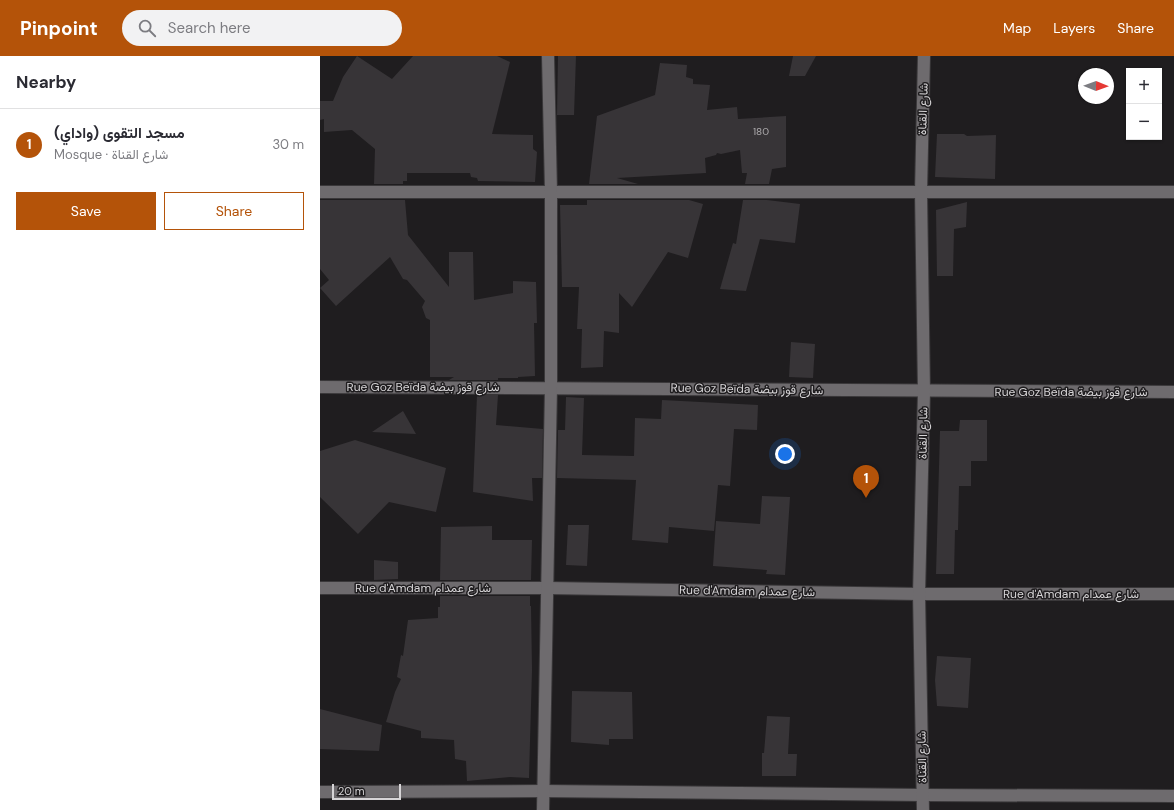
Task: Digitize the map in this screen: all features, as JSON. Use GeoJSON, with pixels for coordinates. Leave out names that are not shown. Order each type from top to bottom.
{"type":"FeatureCollection","features":[{"type":"Feature","properties":{"kind":"street"},"geometry":{"type":"LineString","coordinates":[[543,810],[551,387],[548,56]]}},
{"type":"Feature","properties":{"kind":"street","name":"شارع القناة"},"geometry":{"type":"LineString","coordinates":[[923,810],[919,594],[924,392],[921,192],[924,56]]}},
{"type":"Feature","properties":{"kind":"street"},"geometry":{"type":"LineString","coordinates":[[320,192],[1174,192]]}},
{"type":"Feature","properties":{"kind":"street","name":"Rue Goz Beïda شارع قوز بيضة"},"geometry":{"type":"LineString","coordinates":[[320,387],[551,387],[924,392],[1174,392]]}},
{"type":"Feature","properties":{"kind":"street","name":"Rue d'Amdam شارع عمدام"},"geometry":{"type":"LineString","coordinates":[[320,588],[548,588],[919,594],[1174,594]]}},
{"type":"Feature","properties":{"kind":"street"},"geometry":{"type":"LineString","coordinates":[[320,792],[543,791],[1174,796]]}},
{"type":"Feature","properties":{"kind":"building"},"geometry":{"type":"Polygon","coordinates":[[[357,56],[392,79],[413,56],[497,56],[510,62],[492,134],[533,135],[533,149],[537,152],[535,182],[478,181],[477,178],[471,177],[470,173],[407,173],[407,181],[403,181],[403,184],[374,184],[375,149],[352,130],[324,132],[324,119],[320,120],[320,101],[333,101],[343,77],[357,56]]]}},
{"type":"Feature","properties":{"kind":"building"},"geometry":{"type":"Polygon","coordinates":[[[558,56],[576,56],[574,115],[557,115],[558,56]]]}},
{"type":"Feature","properties":{"kind":"building"},"geometry":{"type":"Polygon","coordinates":[[[793,56],[816,56],[805,76],[789,76],[793,56]]]}},
{"type":"Feature","properties":{"kind":"building"},"geometry":{"type":"Polygon","coordinates":[[[660,63],[687,65],[686,77],[693,79],[693,84],[710,85],[707,110],[737,107],[738,119],[786,116],[786,167],[772,169],[769,184],[745,184],[747,173],[742,173],[740,150],[721,154],[717,153],[716,155],[705,158],[706,173],[617,178],[638,184],[589,184],[597,116],[655,95],[660,63]]]}},
{"type":"Feature","properties":{"kind":"building"},"geometry":{"type":"Polygon","coordinates":[[[937,134],[964,134],[967,136],[996,135],[995,179],[935,177],[937,134]]]}},
{"type":"Feature","properties":{"kind":"building"},"geometry":{"type":"Polygon","coordinates":[[[320,200],[405,200],[408,235],[449,287],[449,252],[473,252],[474,300],[513,293],[513,281],[536,282],[537,323],[534,323],[535,376],[498,378],[498,380],[449,380],[454,377],[430,377],[430,320],[426,318],[422,307],[425,301],[407,280],[403,279],[390,257],[336,306],[320,288],[329,280],[320,269],[320,200]]]}},
{"type":"Feature","properties":{"kind":"building"},"geometry":{"type":"Polygon","coordinates":[[[587,200],[689,200],[703,204],[688,258],[668,252],[632,307],[619,293],[619,333],[604,331],[603,367],[581,368],[582,329],[577,329],[579,287],[562,287],[560,205],[587,205],[587,200]]]}},
{"type":"Feature","properties":{"kind":"building"},"geometry":{"type":"Polygon","coordinates":[[[743,200],[767,200],[800,204],[795,243],[760,239],[746,291],[720,289],[733,243],[736,244],[743,200]]]}},
{"type":"Feature","properties":{"kind":"building"},"geometry":{"type":"Polygon","coordinates":[[[967,202],[966,227],[954,229],[953,276],[937,276],[936,210],[967,202]]]}},
{"type":"Feature","properties":{"kind":"building"},"geometry":{"type":"Polygon","coordinates":[[[791,342],[815,344],[813,378],[789,377],[791,342]]]}},
{"type":"Feature","properties":{"kind":"building"},"geometry":{"type":"Polygon","coordinates":[[[477,395],[498,395],[496,425],[543,429],[542,478],[532,478],[533,501],[473,492],[477,395]]]}},
{"type":"Feature","properties":{"kind":"building"},"geometry":{"type":"Polygon","coordinates":[[[566,397],[584,398],[582,455],[634,456],[635,418],[661,419],[662,400],[758,405],[757,430],[734,429],[730,486],[718,485],[714,531],[669,527],[668,543],[632,540],[636,480],[557,478],[558,430],[565,430],[566,397]]]}},
{"type":"Feature","properties":{"kind":"building"},"geometry":{"type":"Polygon","coordinates":[[[403,411],[416,434],[372,432],[403,411]]]}},
{"type":"Feature","properties":{"kind":"building"},"geometry":{"type":"Polygon","coordinates":[[[960,420],[987,420],[987,461],[971,461],[971,486],[959,486],[958,530],[955,530],[954,574],[936,574],[940,431],[959,431],[960,420]]]}},
{"type":"Feature","properties":{"kind":"building"},"geometry":{"type":"Polygon","coordinates":[[[355,440],[446,468],[436,512],[389,502],[358,534],[320,497],[320,451],[355,440]]]}},
{"type":"Feature","properties":{"kind":"building"},"geometry":{"type":"Polygon","coordinates":[[[762,496],[790,497],[785,575],[766,574],[767,570],[713,566],[716,521],[760,524],[762,496]]]}},
{"type":"Feature","properties":{"kind":"building"},"geometry":{"type":"Polygon","coordinates":[[[568,525],[589,525],[587,566],[566,565],[568,525]]]}},
{"type":"Feature","properties":{"kind":"building"},"geometry":{"type":"Polygon","coordinates":[[[492,526],[492,540],[532,540],[531,580],[440,580],[441,527],[492,526]]]}},
{"type":"Feature","properties":{"kind":"building"},"geometry":{"type":"Polygon","coordinates":[[[374,560],[398,562],[398,579],[374,580],[374,560]]]}},
{"type":"Feature","properties":{"kind":"building"},"geometry":{"type":"Polygon","coordinates":[[[440,596],[530,596],[532,670],[529,778],[510,777],[467,781],[466,761],[455,759],[454,740],[421,738],[421,731],[386,722],[395,692],[401,679],[397,677],[401,655],[403,656],[408,620],[438,618],[440,596]]]}},
{"type":"Feature","properties":{"kind":"building"},"geometry":{"type":"Polygon","coordinates":[[[937,656],[971,658],[968,708],[937,706],[935,680],[937,656]]]}},
{"type":"Feature","properties":{"kind":"building"},"geometry":{"type":"Polygon","coordinates":[[[572,691],[632,692],[633,739],[609,739],[609,745],[571,742],[572,691]]]}},
{"type":"Feature","properties":{"kind":"building"},"geometry":{"type":"Polygon","coordinates":[[[320,709],[382,725],[379,751],[320,749],[320,709]]]}},
{"type":"Feature","properties":{"kind":"building"},"geometry":{"type":"Polygon","coordinates":[[[767,716],[790,717],[788,754],[797,754],[796,776],[762,776],[762,753],[764,753],[767,716]]]}},
{"type":"Feature","properties":{"kind":"place","name":"مسجد التقوى (واداي)"},"geometry":{"type":"Point","coordinates":[866,498]}}]}
